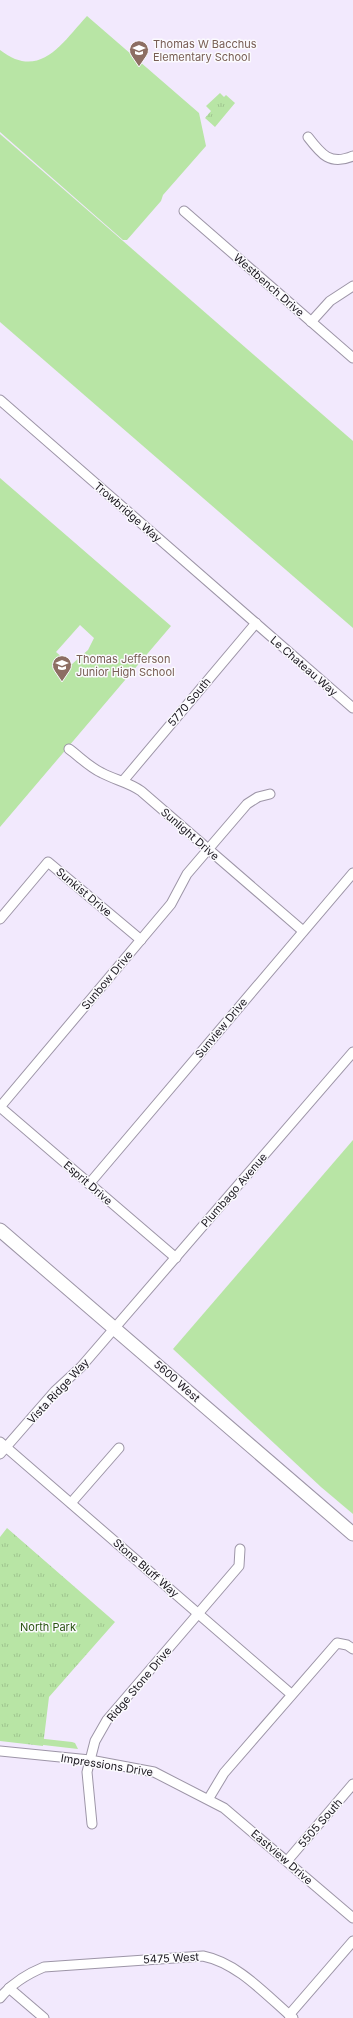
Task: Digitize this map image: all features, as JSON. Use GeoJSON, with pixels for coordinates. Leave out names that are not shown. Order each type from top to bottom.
{"type":"FeatureCollection","features":[{"type":"Feature","properties":{"kind":"main road","name":"5600 West"},"geometry":{"type":"LineString","coordinates":[[0,1230],[115,1327],[353,1534]]}},
{"type":"Feature","properties":{"kind":"street"},"geometry":{"type":"LineString","coordinates":[[308,137],[318,150],[327,157],[341,159],[353,156]]}},
{"type":"Feature","properties":{"kind":"street","name":"Westbench Drive"},"geometry":{"type":"LineString","coordinates":[[184,212],[353,358]]}},
{"type":"Feature","properties":{"kind":"street"},"geometry":{"type":"LineString","coordinates":[[311,322],[330,300],[353,286]]}},
{"type":"Feature","properties":{"kind":"street","name":"Trowbridge Way"},"geometry":{"type":"LineString","coordinates":[[0,400],[256,623]]}},
{"type":"Feature","properties":{"kind":"street","name":"Le Chateau Way"},"geometry":{"type":"LineString","coordinates":[[256,623],[353,708]]}},
{"type":"Feature","properties":{"kind":"street","name":"5770 South"},"geometry":{"type":"LineString","coordinates":[[123,781],[256,623]]}},
{"type":"Feature","properties":{"kind":"street","name":"Sunlight Drive"},"geometry":{"type":"LineString","coordinates":[[69,749],[91,767],[123,781],[141,792],[303,931]]}},
{"type":"Feature","properties":{"kind":"street","name":"Sunbow Drive"},"geometry":{"type":"LineString","coordinates":[[0,1107],[171,904],[187,874],[208,849],[247,804],[258,797],[270,794]]}},
{"type":"Feature","properties":{"kind":"street","name":"Sunkist Drive"},"geometry":{"type":"LineString","coordinates":[[0,918],[48,862],[141,940]]}},
{"type":"Feature","properties":{"kind":"street","name":"Sunview Drive"},"geometry":{"type":"LineString","coordinates":[[89,1184],[353,873]]}},
{"type":"Feature","properties":{"kind":"street","name":"Plumbago Avenue"},"geometry":{"type":"LineString","coordinates":[[115,1327],[353,1052]]}},
{"type":"Feature","properties":{"kind":"street","name":"Esprit Drive"},"geometry":{"type":"LineString","coordinates":[[0,1107],[176,1258]]}},
{"type":"Feature","properties":{"kind":"street","name":"Vista Ridge Way"},"geometry":{"type":"LineString","coordinates":[[2,1448],[55,1391],[81,1367],[115,1327]]}},
{"type":"Feature","properties":{"kind":"street","name":"Stone Bluff Way"},"geometry":{"type":"LineString","coordinates":[[2,1448],[71,1503],[291,1694]]}},
{"type":"Feature","properties":{"kind":"street"},"geometry":{"type":"LineString","coordinates":[[71,1503],[119,1448]]}},
{"type":"Feature","properties":{"kind":"street","name":"Ridge Stone Drive"},"geometry":{"type":"LineString","coordinates":[[92,1824],[87,1772],[95,1741],[107,1720],[239,1566],[240,1549]]}},
{"type":"Feature","properties":{"kind":"street"},"geometry":{"type":"LineString","coordinates":[[209,1798],[224,1773],[291,1694],[337,1643],[347,1644],[353,1649]]}},
{"type":"Feature","properties":{"kind":"street","name":"Impressions Drive"},"geometry":{"type":"LineString","coordinates":[[0,1750],[90,1760],[154,1772],[209,1798]]}},
{"type":"Feature","properties":{"kind":"street","name":"5505 South"},"geometry":{"type":"LineString","coordinates":[[287,1861],[353,1784]]}},
{"type":"Feature","properties":{"kind":"street","name":"Eastview Drive"},"geometry":{"type":"LineString","coordinates":[[209,1798],[224,1808],[353,1918]]}},
{"type":"Feature","properties":{"kind":"street"},"geometry":{"type":"LineString","coordinates":[[291,2017],[353,1941]]}},
{"type":"Feature","properties":{"kind":"street","name":"5475 West"},"geometry":{"type":"LineString","coordinates":[[0,1998],[9,1988],[27,1974],[44,1967],[203,1956],[216,1959],[236,1970],[291,2017]]}},
{"type":"Feature","properties":{"kind":"street"},"geometry":{"type":"LineString","coordinates":[[9,1988],[44,2018]]}},
{"type":"Feature","properties":{"kind":"green space"},"geometry":{"type":"Polygon","coordinates":[[[87,16],[199,113],[206,146],[163,195],[161,201],[127,240],[123,240],[0,132],[0,50],[14,59],[27,62],[39,60],[49,55],[59,47],[87,16]]]}},
{"type":"Feature","properties":{"kind":"green space"},"geometry":{"type":"Polygon","coordinates":[[[220,93],[224,97],[226,95],[235,103],[215,127],[205,118],[211,111],[206,106],[220,93]]]}},
{"type":"Feature","properties":{"kind":"green space"},"geometry":{"type":"Polygon","coordinates":[[[0,134],[353,441],[353,628],[0,322],[0,134]]]}},
{"type":"Feature","properties":{"kind":"green space","name":"Thomas Jefferson Junior High School"},"geometry":{"type":"Polygon","coordinates":[[[0,478],[171,626],[0,827],[0,478]],[[80,625],[56,652],[71,665],[88,650],[94,638],[80,625]]]}},
{"type":"Feature","properties":{"kind":"green space"},"geometry":{"type":"Polygon","coordinates":[[[353,1140],[353,1514],[321,1487],[173,1349],[353,1140]]]}},
{"type":"Feature","properties":{"kind":"green space","name":"North Park"},"geometry":{"type":"Polygon","coordinates":[[[7,1528],[115,1622],[49,1697],[43,1746],[0,1741],[0,1537],[7,1528]]]}},
{"type":"Feature","properties":{"kind":"green space"},"geometry":{"type":"Polygon","coordinates":[[[0,1734],[72,1742],[75,1743],[78,1749],[0,1740],[0,1734]]]}},
{"type":"Feature","properties":{"kind":"place","name":"Thomas W Bacchus Elementary School"},"geometry":{"type":"Point","coordinates":[139,67]}},
{"type":"Feature","properties":{"kind":"place","name":"Thomas Jefferson Junior High School"},"geometry":{"type":"Point","coordinates":[62,682]}}]}
